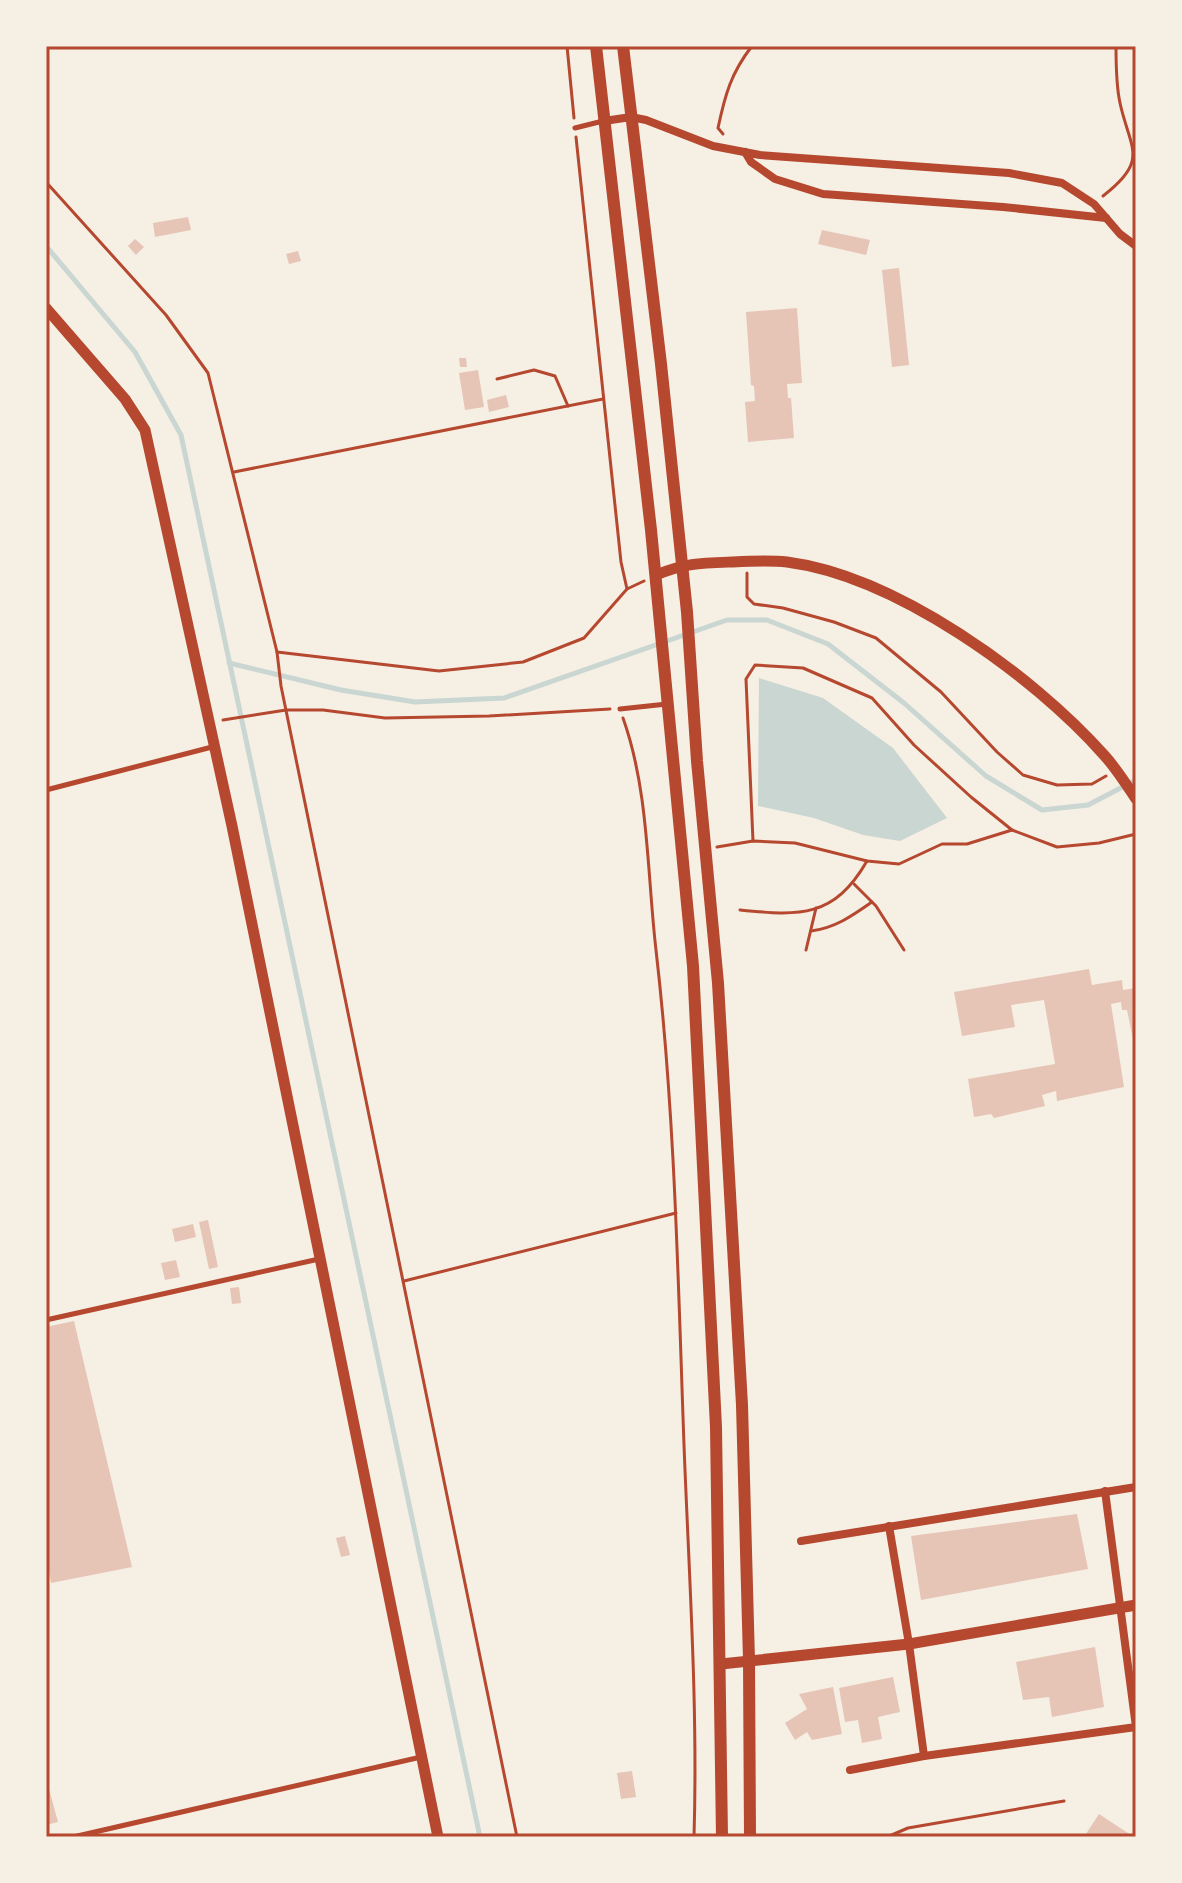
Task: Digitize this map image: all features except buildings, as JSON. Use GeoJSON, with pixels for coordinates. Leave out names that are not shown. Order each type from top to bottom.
{"type":"FeatureCollection","features":[{"type":"Feature","properties":{"kind":"main road"},"geometry":{"type":"LineString","coordinates":[[596,46],[656,575],[693,966],[716,1427],[722,1837]]}},
{"type":"Feature","properties":{"kind":"main road"},"geometry":{"type":"LineString","coordinates":[[623,46],[687,612],[718,983],[741,1390],[749,1660],[750,1837]]}},
{"type":"Feature","properties":{"kind":"street"},"geometry":{"type":"LineString","coordinates":[[604,121],[631,117],[646,120],[713,146],[745,152],[1009,173],[1062,183],[1094,204],[1120,234],[1136,246]]}},
{"type":"Feature","properties":{"kind":"street"},"geometry":{"type":"LineString","coordinates":[[745,152],[751,162],[775,179],[823,194],[1107,218]]}},
{"type":"Feature","properties":{"kind":"street"},"geometry":{"type":"LineString","coordinates":[[46,308],[125,399],[145,430],[232,826],[438,1837]]}},
{"type":"Feature","properties":{"kind":"street"},"geometry":{"type":"LineString","coordinates":[[656,575],[681,564],[788,562],[828,571],[872,587],[933,618],[1004,666],[1059,709],[1117,771],[1136,799]]}},
{"type":"Feature","properties":{"kind":"street"},"geometry":{"type":"LineString","coordinates":[[801,1541],[1136,1487]]}},
{"type":"Feature","properties":{"kind":"street"},"geometry":{"type":"LineString","coordinates":[[850,1770],[924,1756],[1136,1727],[1105,1491]]}},
{"type":"Feature","properties":{"kind":"street"},"geometry":{"type":"LineString","coordinates":[[889,1526],[924,1756]]}},
{"type":"Feature","properties":{"kind":"street"},"geometry":{"type":"LineString","coordinates":[[721,1664],[909,1644],[1136,1605]]}},
{"type":"Feature","properties":{"kind":"lane"},"geometry":{"type":"LineString","coordinates":[[575,128],[604,121]]}},
{"type":"Feature","properties":{"kind":"lane"},"geometry":{"type":"LineString","coordinates":[[620,709],[667,704]]}},
{"type":"Feature","properties":{"kind":"lane"},"geometry":{"type":"LineString","coordinates":[[46,790],[213,747]]}},
{"type":"Feature","properties":{"kind":"lane"},"geometry":{"type":"LineString","coordinates":[[46,1320],[320,1258]]}},
{"type":"Feature","properties":{"kind":"lane"},"geometry":{"type":"LineString","coordinates":[[73,1837],[422,1756]]}},
{"type":"Feature","properties":{"kind":"path"},"geometry":{"type":"LineString","coordinates":[[567,46],[621,562],[627,589]]}},
{"type":"Feature","properties":{"kind":"path"},"geometry":{"type":"LineString","coordinates":[[734,150],[718,128],[723,102],[736,67],[752,46]]}},
{"type":"Feature","properties":{"kind":"path"},"geometry":{"type":"LineString","coordinates":[[1094,204],[1130,169],[1134,145],[1120,102],[1116,46]]}},
{"type":"Feature","properties":{"kind":"path"},"geometry":{"type":"LineString","coordinates":[[46,182],[166,315],[208,373],[277,652],[281,686],[517,1837]]}},
{"type":"Feature","properties":{"kind":"path"},"geometry":{"type":"LineString","coordinates":[[497,379],[534,370],[555,376],[568,406]]}},
{"type":"Feature","properties":{"kind":"path"},"geometry":{"type":"LineString","coordinates":[[233,472],[603,399]]}},
{"type":"Feature","properties":{"kind":"path"},"geometry":{"type":"LineString","coordinates":[[747,561],[747,597],[754,604],[783,608],[834,622],[876,638],[941,692],[1023,775],[1057,785],[1092,784],[1117,771]]}},
{"type":"Feature","properties":{"kind":"path"},"geometry":{"type":"LineString","coordinates":[[277,652],[439,671],[523,662],[584,638],[627,589],[656,575]]}},
{"type":"Feature","properties":{"kind":"path"},"geometry":{"type":"LineString","coordinates":[[753,841],[746,679],[755,665],[803,668],[872,698],[914,745],[1012,830],[1057,847],[1099,843],[1136,834]]}},
{"type":"Feature","properties":{"kind":"path"},"geometry":{"type":"LineString","coordinates":[[229,719],[286,710],[323,710],[400,718],[620,709],[633,746],[644,821],[666,1043],[676,1213],[697,1743],[694,1837]]}},
{"type":"Feature","properties":{"kind":"path"},"geometry":{"type":"LineString","coordinates":[[705,849],[753,841],[795,843],[867,861],[899,864],[942,844],[967,844],[1012,830]]}},
{"type":"Feature","properties":{"kind":"path"},"geometry":{"type":"LineString","coordinates":[[740,910],[789,915],[824,906],[854,884],[867,861]]}},
{"type":"Feature","properties":{"kind":"path"},"geometry":{"type":"LineString","coordinates":[[854,884],[872,902],[904,950]]}},
{"type":"Feature","properties":{"kind":"path"},"geometry":{"type":"LineString","coordinates":[[811,931],[846,920],[872,902]]}},
{"type":"Feature","properties":{"kind":"path"},"geometry":{"type":"LineString","coordinates":[[806,950],[816,908]]}},
{"type":"Feature","properties":{"kind":"path"},"geometry":{"type":"LineString","coordinates":[[403,1281],[676,1213]]}},
{"type":"Feature","properties":{"kind":"path"},"geometry":{"type":"LineString","coordinates":[[887,1837],[908,1828],[1064,1801]]}},
{"type":"Feature","properties":{"kind":"shaded area"},"geometry":{"type":"Polygon","coordinates":[[[759,678],[823,698],[893,748],[947,818],[900,841],[863,835],[814,818],[758,806],[759,678]]]}},
{"type":"Feature","properties":{"kind":"waterway"},"geometry":{"type":"LineString","coordinates":[[46,246],[135,352],[181,435],[480,1837]]}},
{"type":"Feature","properties":{"kind":"waterway"},"geometry":{"type":"LineString","coordinates":[[229,663],[341,690],[415,702],[504,698],[727,620],[767,620],[828,644],[904,703],[986,776],[1042,810],[1088,805],[1136,780]]}}]}
